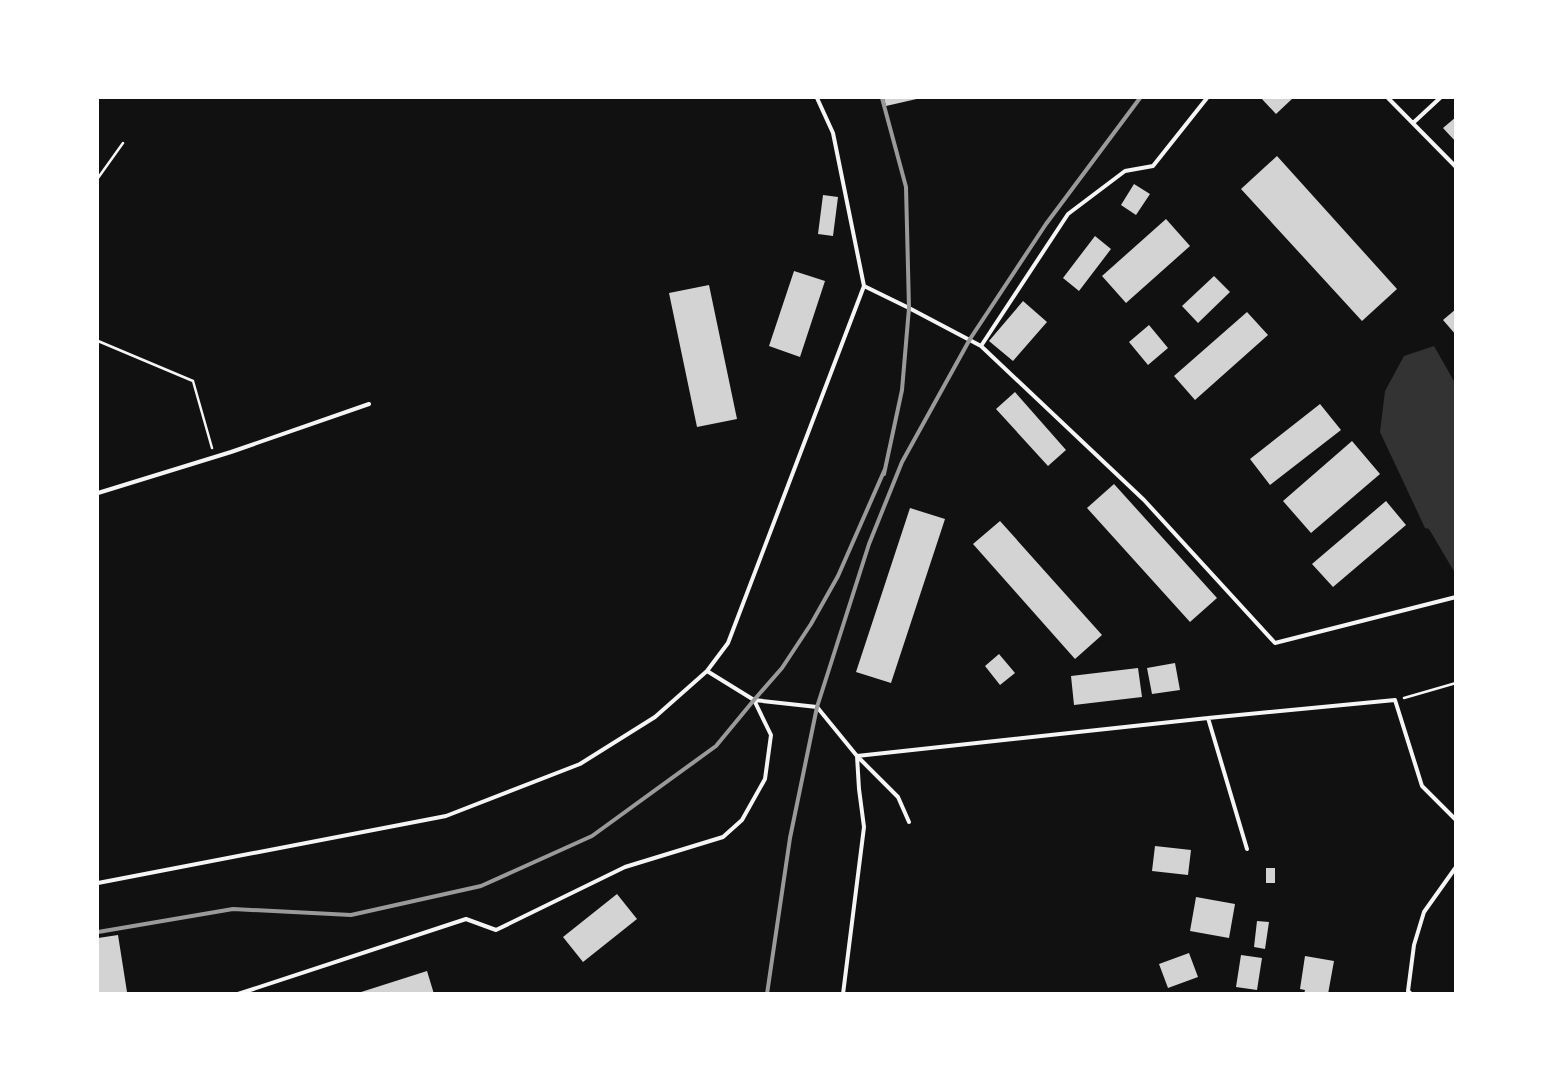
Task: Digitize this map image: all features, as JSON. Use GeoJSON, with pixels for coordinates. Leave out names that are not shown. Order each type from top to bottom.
{"type":"FeatureCollection","features":[{"type":"Feature","properties":{"kind":"lane"},"geometry":{"type":"LineString","coordinates":[[98,883],[446,816],[580,764],[655,717],[707,671],[728,643],[864,286],[833,133],[817,98]]}},
{"type":"Feature","properties":{"kind":"lane"},"geometry":{"type":"LineString","coordinates":[[981,346],[1068,214],[1125,171],[1153,166],[1207,98]]}},
{"type":"Feature","properties":{"kind":"lane"},"geometry":{"type":"LineString","coordinates":[[1388,98],[1456,167]]}},
{"type":"Feature","properties":{"kind":"lane"},"geometry":{"type":"LineString","coordinates":[[1413,123],[1440,98]]}},
{"type":"Feature","properties":{"kind":"lane"},"geometry":{"type":"LineString","coordinates":[[864,286],[981,346],[1144,500],[1275,642],[1456,597]]}},
{"type":"Feature","properties":{"kind":"lane"},"geometry":{"type":"LineString","coordinates":[[98,493],[214,457],[370,404]]}},
{"type":"Feature","properties":{"kind":"lane"},"geometry":{"type":"LineString","coordinates":[[707,671],[754,700],[817,707],[857,756],[898,797],[908,822]]}},
{"type":"Feature","properties":{"kind":"lane"},"geometry":{"type":"LineString","coordinates":[[238,994],[466,918],[496,930],[625,867],[723,837],[742,820],[765,779],[770,735],[754,700]]}},
{"type":"Feature","properties":{"kind":"lane"},"geometry":{"type":"LineString","coordinates":[[857,756],[1395,700],[1422,786],[1456,820]]}},
{"type":"Feature","properties":{"kind":"lane"},"geometry":{"type":"LineString","coordinates":[[1208,718],[1247,849]]}},
{"type":"Feature","properties":{"kind":"lane"},"geometry":{"type":"LineString","coordinates":[[843,994],[864,827],[857,756]]}},
{"type":"Feature","properties":{"kind":"lane"},"geometry":{"type":"LineString","coordinates":[[1411,994],[1408,991],[1414,945],[1424,912],[1456,867]]}},
{"type":"Feature","properties":{"kind":"path"},"geometry":{"type":"LineString","coordinates":[[98,178],[123,143]]}},
{"type":"Feature","properties":{"kind":"path"},"geometry":{"type":"LineString","coordinates":[[98,341],[192,381],[214,457]]}},
{"type":"Feature","properties":{"kind":"path"},"geometry":{"type":"LineString","coordinates":[[1395,700],[1456,682]]}},
{"type":"Feature","properties":{"kind":"shaded area"},"geometry":{"type":"Polygon","coordinates":[[[1434,346],[1455,383],[1455,573],[1429,529],[1425,528],[1380,432],[1385,391],[1404,356],[1434,346]]]}},
{"type":"Feature","properties":{"kind":"building"},"geometry":{"type":"Polygon","coordinates":[[[884,98],[921,98],[886,106],[884,98]]]}},
{"type":"Feature","properties":{"kind":"building"},"geometry":{"type":"Polygon","coordinates":[[[1261,98],[1293,98],[1276,114],[1261,98]]]}},
{"type":"Feature","properties":{"kind":"building"},"geometry":{"type":"Polygon","coordinates":[[[1456,117],[1456,142],[1443,128],[1456,117]]]}},
{"type":"Feature","properties":{"kind":"building"},"geometry":{"type":"Polygon","coordinates":[[[1277,156],[1397,289],[1362,321],[1241,189],[1277,156]]]}},
{"type":"Feature","properties":{"kind":"building"},"geometry":{"type":"Polygon","coordinates":[[[1134,184],[1150,194],[1136,215],[1121,205],[1134,184]]]}},
{"type":"Feature","properties":{"kind":"building"},"geometry":{"type":"Polygon","coordinates":[[[823,195],[838,197],[833,236],[818,234],[823,195]]]}},
{"type":"Feature","properties":{"kind":"building"},"geometry":{"type":"Polygon","coordinates":[[[1166,219],[1190,246],[1126,303],[1102,276],[1166,219]]]}},
{"type":"Feature","properties":{"kind":"building"},"geometry":{"type":"Polygon","coordinates":[[[1095,236],[1111,249],[1079,291],[1063,278],[1095,236]]]}},
{"type":"Feature","properties":{"kind":"building"},"geometry":{"type":"Polygon","coordinates":[[[794,271],[825,281],[800,357],[769,346],[794,271]]]}},
{"type":"Feature","properties":{"kind":"building"},"geometry":{"type":"Polygon","coordinates":[[[1214,276],[1230,292],[1198,323],[1182,306],[1214,276]]]}},
{"type":"Feature","properties":{"kind":"building"},"geometry":{"type":"Polygon","coordinates":[[[709,285],[737,419],[697,427],[669,293],[709,285]]]}},
{"type":"Feature","properties":{"kind":"building"},"geometry":{"type":"Polygon","coordinates":[[[1023,301],[1047,322],[1013,361],[989,341],[1023,301]]]}},
{"type":"Feature","properties":{"kind":"building"},"geometry":{"type":"Polygon","coordinates":[[[1456,309],[1456,335],[1443,320],[1456,309]]]}},
{"type":"Feature","properties":{"kind":"building"},"geometry":{"type":"Polygon","coordinates":[[[1247,312],[1268,335],[1195,400],[1174,376],[1247,312]]]}},
{"type":"Feature","properties":{"kind":"building"},"geometry":{"type":"Polygon","coordinates":[[[1149,325],[1168,348],[1148,365],[1129,342],[1149,325]]]}},
{"type":"Feature","properties":{"kind":"building"},"geometry":{"type":"Polygon","coordinates":[[[1015,392],[1066,450],[1048,466],[996,409],[1015,392]]]}},
{"type":"Feature","properties":{"kind":"building"},"geometry":{"type":"Polygon","coordinates":[[[1320,404],[1341,430],[1270,485],[1250,459],[1320,404]]]}},
{"type":"Feature","properties":{"kind":"building"},"geometry":{"type":"Polygon","coordinates":[[[1352,441],[1380,474],[1311,533],[1283,501],[1352,441]]]}},
{"type":"Feature","properties":{"kind":"building"},"geometry":{"type":"Polygon","coordinates":[[[1114,484],[1217,598],[1190,622],[1087,508],[1114,484]]]}},
{"type":"Feature","properties":{"kind":"building"},"geometry":{"type":"Polygon","coordinates":[[[1386,501],[1406,525],[1333,587],[1312,564],[1386,501]]]}},
{"type":"Feature","properties":{"kind":"building"},"geometry":{"type":"Polygon","coordinates":[[[910,508],[945,519],[891,683],[856,672],[910,508]]]}},
{"type":"Feature","properties":{"kind":"building"},"geometry":{"type":"Polygon","coordinates":[[[1000,521],[1102,635],[1075,659],[973,544],[1000,521]]]}},
{"type":"Feature","properties":{"kind":"building"},"geometry":{"type":"Polygon","coordinates":[[[999,654],[1015,673],[1000,685],[985,666],[999,654]]]}},
{"type":"Feature","properties":{"kind":"building"},"geometry":{"type":"Polygon","coordinates":[[[1175,663],[1180,690],[1152,694],[1147,668],[1175,663]]]}},
{"type":"Feature","properties":{"kind":"building"},"geometry":{"type":"Polygon","coordinates":[[[1138,668],[1142,697],[1074,705],[1071,676],[1138,668]]]}},
{"type":"Feature","properties":{"kind":"building"},"geometry":{"type":"Polygon","coordinates":[[[1155,846],[1191,850],[1188,875],[1152,871],[1155,846]]]}},
{"type":"Feature","properties":{"kind":"building"},"geometry":{"type":"Polygon","coordinates":[[[1266,868],[1275,868],[1275,883],[1266,883],[1266,868]]]}},
{"type":"Feature","properties":{"kind":"building"},"geometry":{"type":"Polygon","coordinates":[[[617,894],[637,919],[583,962],[563,937],[617,894]]]}},
{"type":"Feature","properties":{"kind":"building"},"geometry":{"type":"Polygon","coordinates":[[[1196,897],[1235,904],[1229,938],[1190,931],[1196,897]]]}},
{"type":"Feature","properties":{"kind":"building"},"geometry":{"type":"Polygon","coordinates":[[[1257,921],[1269,922],[1265,949],[1254,947],[1257,921]]]}},
{"type":"Feature","properties":{"kind":"building"},"geometry":{"type":"Polygon","coordinates":[[[118,935],[127,992],[98,994],[98,938],[118,935]]]}},
{"type":"Feature","properties":{"kind":"building"},"geometry":{"type":"Polygon","coordinates":[[[1189,953],[1198,977],[1168,988],[1159,964],[1189,953]]]}},
{"type":"Feature","properties":{"kind":"building"},"geometry":{"type":"Polygon","coordinates":[[[1241,955],[1262,958],[1257,990],[1236,987],[1241,955]]]}},
{"type":"Feature","properties":{"kind":"building"},"geometry":{"type":"Polygon","coordinates":[[[1305,956],[1334,961],[1328,994],[1304,994],[1305,990],[1300,989],[1305,956]]]}},
{"type":"Feature","properties":{"kind":"building"},"geometry":{"type":"Polygon","coordinates":[[[427,971],[434,994],[358,994],[358,993],[427,971]]]}},
{"type":"Feature","properties":{"kind":"railway"},"geometry":{"type":"LineString","coordinates":[[882,98],[906,187],[909,308],[902,390],[884,474]]}},
{"type":"Feature","properties":{"kind":"railway"},"geometry":{"type":"LineString","coordinates":[[767,994],[790,838],[817,707],[869,544],[902,462],[970,339],[1046,224],[1140,98]]}},
{"type":"Feature","properties":{"kind":"railway"},"geometry":{"type":"LineString","coordinates":[[98,932],[233,909],[351,915],[481,886],[592,836],[716,746],[782,668],[811,624],[838,576],[885,469]]}}]}
